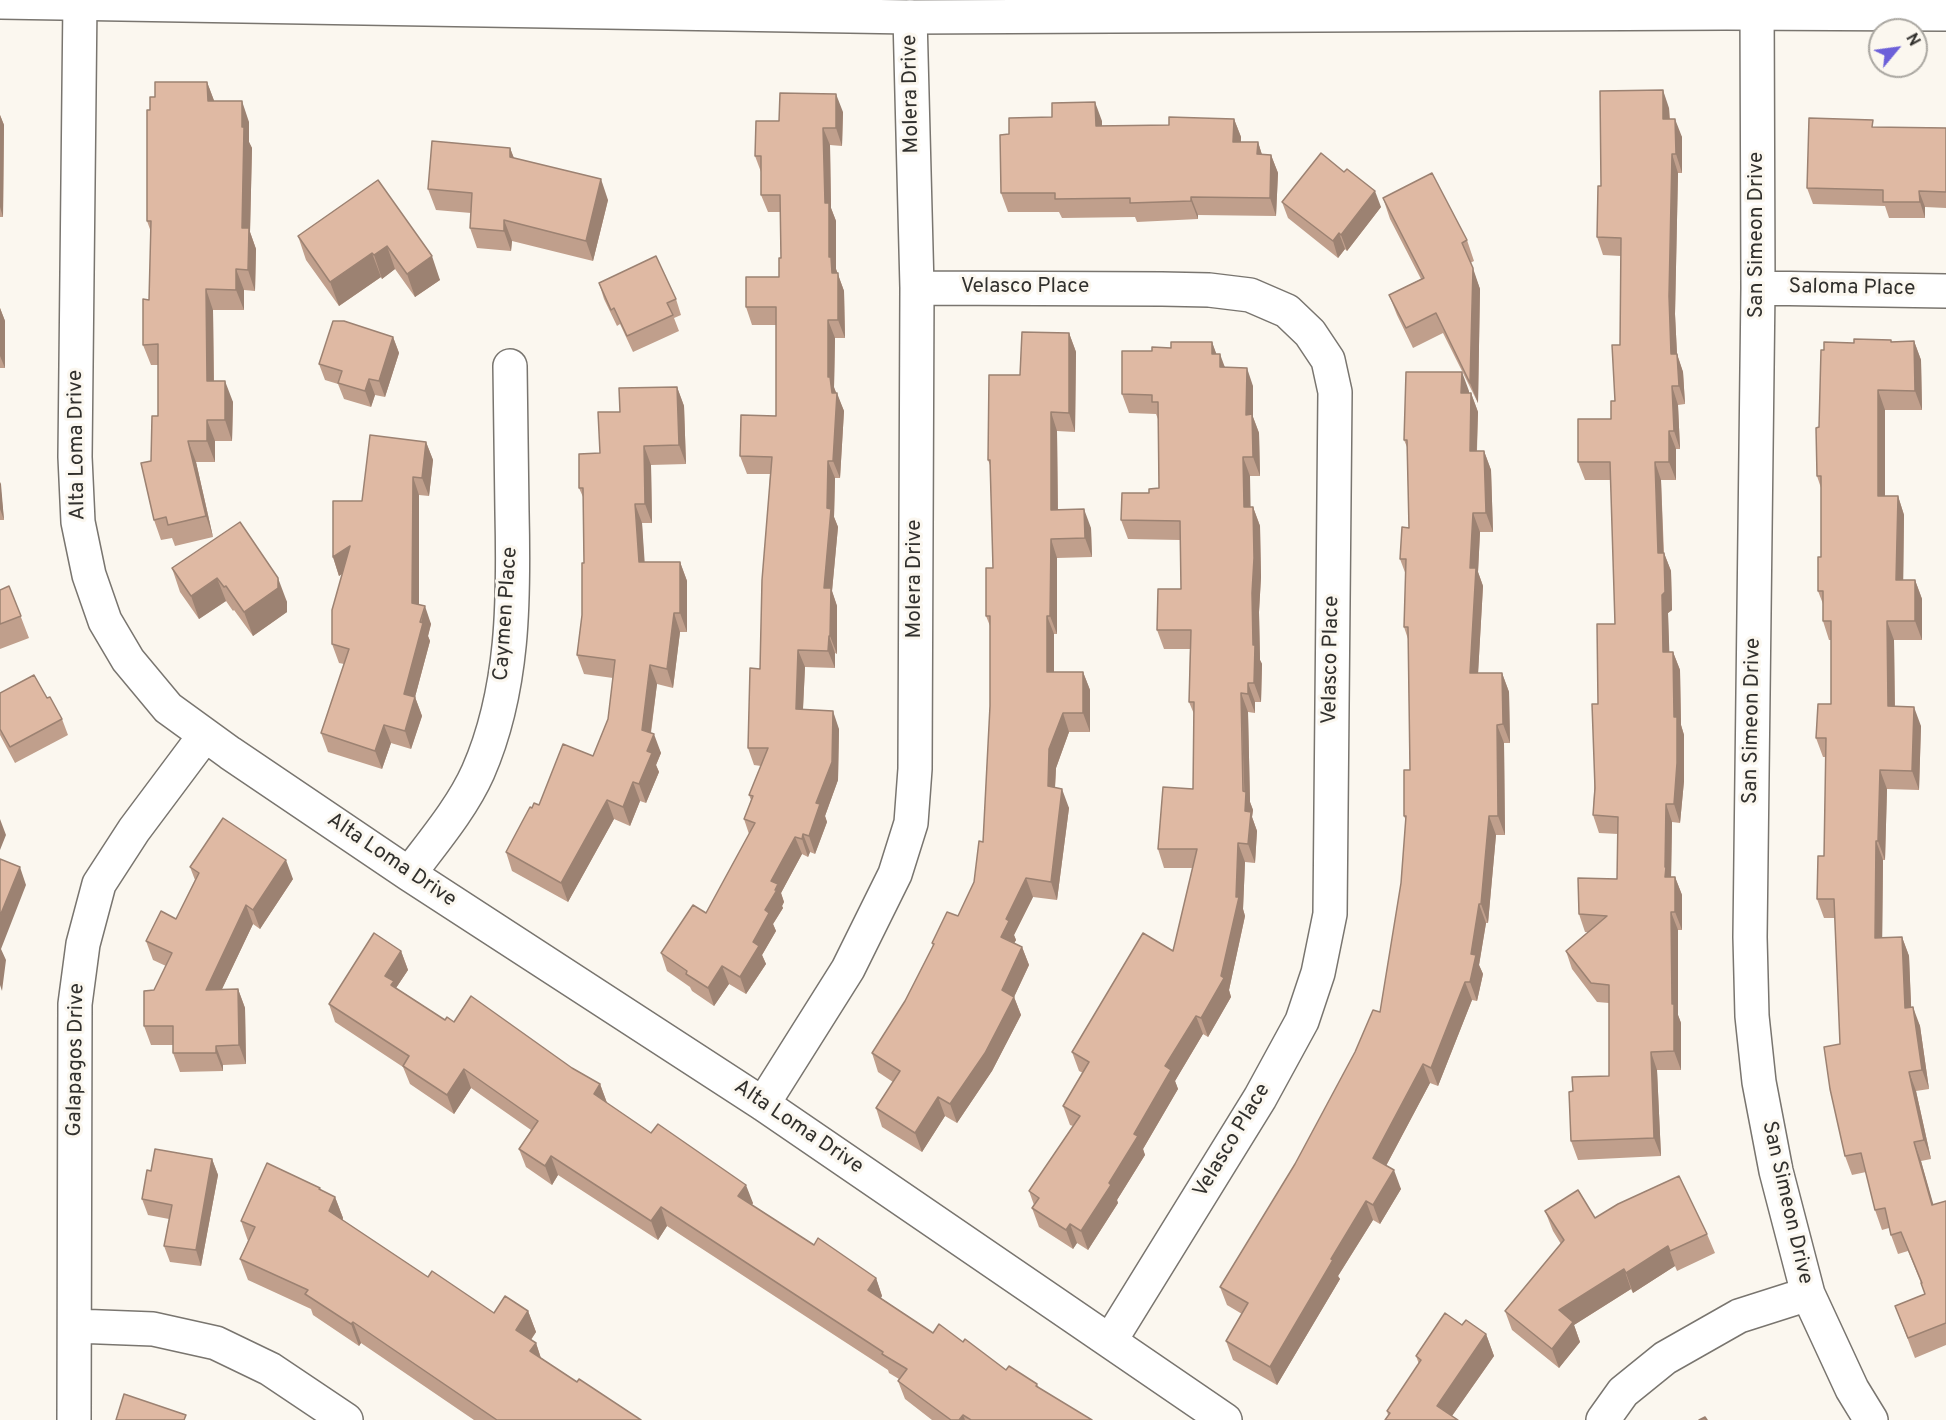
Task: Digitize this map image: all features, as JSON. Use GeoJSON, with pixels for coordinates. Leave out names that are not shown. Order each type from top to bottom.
{"type":"FeatureCollection","features":[{"type":"Feature","properties":{"kind":"street"},"geometry":{"type":"LineString","coordinates":[[0,2],[80,1],[910,17],[1757,6],[1946,14]]}},
{"type":"Feature","properties":{"kind":"street","name":"Alta Loma Drive"},"geometry":{"type":"LineString","coordinates":[[80,1],[75,458],[78,522],[89,574],[105,621],[128,660],[168,708],[205,735],[410,874],[763,1104],[1224,1420]]}},
{"type":"Feature","properties":{"kind":"street","name":"San Simeon Drive"},"geometry":{"type":"LineString","coordinates":[[1757,6],[1758,288],[1750,937],[1752,1016],[1759,1082],[1776,1171],[1808,1294],[1852,1389],[1871,1420]]}},
{"type":"Feature","properties":{"kind":"street","name":"Molera Drive"},"geometry":{"type":"LineString","coordinates":[[763,1104],[848,969],[895,874],[910,823],[915,770],[917,288],[910,17]]}},
{"type":"Feature","properties":{"kind":"street","name":"Velasco Place"},"geometry":{"type":"LineString","coordinates":[[917,288],[1162,289],[1209,290],[1250,295],[1287,311],[1310,333],[1328,360],[1335,392],[1330,914],[1318,973],[1302,1021],[1260,1098],[1110,1341]]}},
{"type":"Feature","properties":{"kind":"street","name":"Saloma Place"},"geometry":{"type":"LineString","coordinates":[[1758,288],[1946,291]]}},
{"type":"Feature","properties":{"kind":"street","name":"Caymen Place"},"geometry":{"type":"LineString","coordinates":[[410,874],[451,817],[477,773],[495,725],[510,642],[513,586],[510,366]]}},
{"type":"Feature","properties":{"kind":"street","name":"Galapagos Drive"},"geometry":{"type":"LineString","coordinates":[[74,1420],[75,1004],[83,944],[99,884],[134,830],[205,735]]}},
{"type":"Feature","properties":{"kind":"street"},"geometry":{"type":"LineString","coordinates":[[1602,1420],[1623,1392],[1665,1358],[1739,1316],[1808,1294]]}},
{"type":"Feature","properties":{"kind":"street"},"geometry":{"type":"LineString","coordinates":[[75,1326],[153,1329],[216,1344],[270,1369],[346,1420]]}},
{"type":"Feature","properties":{"kind":"building"},"geometry":{"type":"Polygon","coordinates":[[[155,82],[207,82],[208,101],[242,101],[242,127],[244,127],[242,228],[249,228],[248,270],[236,269],[236,290],[206,289],[207,381],[225,381],[225,420],[207,420],[207,441],[188,441],[206,516],[168,525],[166,517],[154,520],[141,463],[151,461],[152,416],[158,416],[158,344],[143,345],[143,299],[149,300],[151,221],[147,221],[147,110],[150,110],[150,97],[155,97],[155,82]]]}},
{"type":"Feature","properties":{"kind":"building"},"geometry":{"type":"Polygon","coordinates":[[[1663,90],[1663,119],[1675,119],[1676,154],[1672,154],[1669,296],[1671,354],[1677,354],[1679,386],[1672,386],[1674,431],[1669,431],[1669,462],[1655,462],[1658,553],[1664,553],[1663,652],[1673,652],[1674,717],[1677,717],[1674,804],[1666,804],[1665,867],[1665,877],[1675,877],[1675,912],[1671,912],[1674,1051],[1651,1052],[1654,1138],[1571,1141],[1569,1092],[1573,1091],[1572,1077],[1609,1076],[1609,985],[1591,983],[1566,951],[1607,916],[1579,914],[1578,878],[1617,879],[1618,817],[1593,815],[1595,788],[1592,704],[1598,704],[1597,624],[1615,624],[1610,462],[1578,462],[1578,419],[1611,419],[1611,401],[1615,401],[1612,345],[1620,345],[1621,238],[1597,237],[1598,186],[1601,186],[1600,91],[1663,90]]]}},
{"type":"Feature","properties":{"kind":"building"},"geometry":{"type":"Polygon","coordinates":[[[780,93],[836,94],[836,128],[823,128],[825,203],[829,203],[829,257],[831,257],[832,273],[838,273],[838,320],[828,320],[828,377],[830,377],[832,393],[837,393],[833,461],[828,461],[827,508],[831,509],[824,588],[831,588],[830,636],[828,651],[798,650],[796,709],[833,711],[832,762],[816,803],[820,804],[809,836],[803,834],[802,839],[795,837],[771,881],[778,884],[775,890],[777,890],[765,910],[769,913],[753,942],[759,946],[740,977],[722,966],[708,988],[686,974],[687,971],[661,953],[693,905],[706,913],[755,823],[744,819],[753,796],[749,795],[768,748],[748,748],[750,668],[760,669],[762,580],[772,457],[740,456],[741,415],[776,416],[776,307],[746,307],[746,277],[779,277],[780,195],[761,195],[761,156],[755,156],[756,121],[779,121],[780,93]]]}},
{"type":"Feature","properties":{"kind":"building"},"geometry":{"type":"Polygon","coordinates":[[[1095,102],[1096,126],[1169,125],[1169,117],[1234,119],[1233,142],[1258,142],[1257,154],[1271,155],[1270,198],[1191,197],[1191,201],[1130,203],[1130,198],[1055,199],[1055,193],[1001,193],[1000,135],[1009,134],[1009,118],[1052,117],[1052,103],[1095,102]]]}},
{"type":"Feature","properties":{"kind":"building"},"geometry":{"type":"Polygon","coordinates":[[[1809,118],[1873,120],[1872,127],[1946,128],[1946,192],[1919,191],[1920,202],[1883,202],[1883,190],[1807,188],[1809,118]]]}},
{"type":"Feature","properties":{"kind":"building"},"geometry":{"type":"Polygon","coordinates":[[[432,141],[510,148],[510,157],[601,179],[586,241],[504,220],[504,231],[470,228],[472,193],[428,189],[432,141]]]}},
{"type":"Feature","properties":{"kind":"building"},"geometry":{"type":"Polygon","coordinates":[[[1321,153],[1344,172],[1347,169],[1375,191],[1341,235],[1339,233],[1333,241],[1282,202],[1321,153]]]}},
{"type":"Feature","properties":{"kind":"building"},"geometry":{"type":"Polygon","coordinates":[[[1432,173],[1467,240],[1462,243],[1473,268],[1470,383],[1436,313],[1406,328],[1389,295],[1424,278],[1383,198],[1432,173]]]}},
{"type":"Feature","properties":{"kind":"building"},"geometry":{"type":"Polygon","coordinates":[[[378,180],[432,256],[407,274],[387,246],[374,255],[372,253],[330,282],[298,236],[378,180]]]}},
{"type":"Feature","properties":{"kind":"building"},"geometry":{"type":"Polygon","coordinates":[[[656,256],[676,299],[667,303],[673,315],[627,336],[614,308],[611,310],[599,283],[656,256]]]}},
{"type":"Feature","properties":{"kind":"building"},"geometry":{"type":"Polygon","coordinates":[[[333,321],[344,321],[393,337],[379,381],[369,379],[365,391],[338,383],[342,371],[319,364],[333,321]]]}},
{"type":"Feature","properties":{"kind":"building"},"geometry":{"type":"Polygon","coordinates":[[[1022,332],[1069,333],[1069,413],[1051,412],[1051,510],[1084,509],[1085,538],[1051,539],[1047,672],[1083,672],[1083,713],[1063,713],[1049,749],[1048,786],[1062,789],[1051,882],[1026,878],[1006,919],[1009,921],[1001,937],[1022,947],[1002,990],[1014,997],[985,1053],[950,1104],[938,1097],[915,1133],[876,1108],[900,1071],[872,1053],[905,1001],[934,944],[932,943],[947,912],[958,916],[974,882],[979,841],[983,842],[990,706],[990,616],[986,616],[986,568],[993,568],[990,460],[988,460],[989,375],[1020,375],[1022,332]]]}},
{"type":"Feature","properties":{"kind":"building"},"geometry":{"type":"Polygon","coordinates":[[[1854,339],[1914,341],[1915,391],[1878,390],[1878,496],[1898,496],[1896,580],[1915,580],[1915,621],[1887,621],[1888,706],[1914,707],[1912,771],[1880,770],[1878,841],[1876,841],[1875,938],[1902,937],[1905,1008],[1913,1007],[1922,1070],[1909,1072],[1924,1140],[1914,1142],[1932,1205],[1946,1201],[1946,1323],[1908,1338],[1895,1306],[1925,1294],[1922,1283],[1901,1232],[1891,1235],[1885,1208],[1875,1210],[1861,1153],[1845,1156],[1830,1089],[1824,1047],[1840,1044],[1834,899],[1817,899],[1818,856],[1824,856],[1826,738],[1816,738],[1818,704],[1831,704],[1831,621],[1823,621],[1823,591],[1818,591],[1818,557],[1821,557],[1821,476],[1817,476],[1816,428],[1819,427],[1821,350],[1824,350],[1824,342],[1854,343],[1854,339]]]}},
{"type":"Feature","properties":{"kind":"building"},"geometry":{"type":"Polygon","coordinates":[[[1171,342],[1212,342],[1212,354],[1220,354],[1220,367],[1247,368],[1246,415],[1252,414],[1253,457],[1243,457],[1244,507],[1253,507],[1252,593],[1253,645],[1255,645],[1254,683],[1248,683],[1248,694],[1241,693],[1243,791],[1246,792],[1245,811],[1251,812],[1248,844],[1238,843],[1236,897],[1239,897],[1221,976],[1224,978],[1201,1018],[1196,1016],[1165,1066],[1171,1070],[1134,1134],[1138,1136],[1109,1183],[1111,1185],[1081,1231],[1070,1224],[1066,1230],[1032,1208],[1039,1198],[1029,1191],[1080,1116],[1063,1106],[1089,1062],[1072,1052],[1143,933],[1173,951],[1197,849],[1158,849],[1163,787],[1193,789],[1194,702],[1189,702],[1191,630],[1157,630],[1158,589],[1181,589],[1180,521],[1121,520],[1122,493],[1149,493],[1149,489],[1159,488],[1158,402],[1152,402],[1152,395],[1122,394],[1122,351],[1152,351],[1152,347],[1171,348],[1171,342]]]}},
{"type":"Feature","properties":{"kind":"building"},"geometry":{"type":"Polygon","coordinates":[[[1406,372],[1462,372],[1461,393],[1471,393],[1470,451],[1484,451],[1486,513],[1473,513],[1470,568],[1476,568],[1470,673],[1502,673],[1503,724],[1497,725],[1498,816],[1489,816],[1481,904],[1479,904],[1471,954],[1476,955],[1470,982],[1465,982],[1431,1068],[1423,1064],[1373,1158],[1394,1170],[1373,1205],[1366,1201],[1270,1367],[1226,1341],[1248,1303],[1220,1287],[1295,1164],[1355,1052],[1373,1010],[1380,1012],[1401,883],[1406,816],[1404,816],[1404,770],[1410,770],[1408,627],[1404,627],[1406,559],[1400,559],[1402,527],[1409,528],[1407,440],[1404,440],[1406,372]]]}},
{"type":"Feature","properties":{"kind":"building"},"geometry":{"type":"Polygon","coordinates":[[[677,387],[679,445],[644,446],[645,504],[635,504],[639,562],[680,562],[680,613],[674,613],[667,669],[650,665],[642,730],[654,734],[647,751],[652,753],[639,784],[633,782],[623,807],[607,800],[561,883],[506,852],[530,807],[532,808],[534,803],[539,805],[563,744],[593,756],[608,719],[615,660],[577,655],[582,615],[582,563],[584,563],[583,488],[579,488],[579,454],[600,453],[598,412],[620,412],[619,388],[677,387]]]}},
{"type":"Feature","properties":{"kind":"building"},"geometry":{"type":"Polygon","coordinates":[[[370,435],[426,442],[422,478],[413,477],[412,603],[425,606],[420,622],[423,623],[404,694],[415,697],[405,731],[384,725],[375,751],[321,733],[349,649],[332,644],[332,610],[350,546],[333,557],[333,501],[362,501],[370,435]]]}},
{"type":"Feature","properties":{"kind":"building"},"geometry":{"type":"Polygon","coordinates":[[[240,522],[278,578],[278,588],[244,612],[226,586],[224,587],[217,578],[191,596],[172,568],[240,522]]]}},
{"type":"Feature","properties":{"kind":"building"},"geometry":{"type":"Polygon","coordinates":[[[9,586],[21,616],[0,624],[0,590],[9,586]]]}},
{"type":"Feature","properties":{"kind":"building"},"geometry":{"type":"Polygon","coordinates":[[[34,675],[62,719],[10,747],[0,729],[0,693],[34,675]]]}},
{"type":"Feature","properties":{"kind":"building"},"geometry":{"type":"Polygon","coordinates":[[[223,818],[286,860],[253,910],[246,905],[206,990],[238,989],[239,1045],[216,1046],[216,1053],[173,1053],[173,1026],[144,1026],[144,991],[154,990],[172,953],[146,941],[161,911],[176,919],[199,873],[190,867],[223,818]]]}},
{"type":"Feature","properties":{"kind":"building"},"geometry":{"type":"Polygon","coordinates":[[[0,859],[20,867],[0,916],[0,859]]]}},
{"type":"Feature","properties":{"kind":"building"},"geometry":{"type":"Polygon","coordinates":[[[374,933],[401,951],[385,976],[394,981],[391,985],[445,1020],[447,1017],[454,1022],[471,996],[572,1068],[600,1084],[594,1094],[651,1133],[658,1124],[746,1185],[738,1196],[814,1245],[818,1238],[876,1278],[868,1290],[933,1333],[939,1324],[963,1342],[965,1339],[1006,1370],[1009,1366],[1037,1384],[1036,1386],[1092,1420],[971,1420],[963,1415],[959,1420],[951,1420],[898,1381],[907,1369],[661,1207],[651,1221],[551,1156],[545,1166],[519,1149],[538,1121],[464,1069],[447,1095],[403,1066],[409,1056],[329,1004],[374,933]]]}},
{"type":"Feature","properties":{"kind":"building"},"geometry":{"type":"Polygon","coordinates":[[[155,1149],[212,1159],[196,1250],[164,1246],[172,1205],[142,1199],[147,1170],[151,1171],[155,1149]]]}},
{"type":"Feature","properties":{"kind":"building"},"geometry":{"type":"Polygon","coordinates":[[[267,1163],[335,1197],[329,1211],[428,1277],[432,1271],[494,1313],[505,1296],[528,1311],[516,1330],[536,1343],[530,1351],[577,1382],[579,1379],[641,1420],[497,1420],[353,1322],[351,1324],[305,1294],[308,1290],[240,1259],[255,1227],[241,1221],[267,1163]]]}},
{"type":"Feature","properties":{"kind":"building"},"geometry":{"type":"Polygon","coordinates":[[[1679,1176],[1707,1234],[1670,1251],[1668,1246],[1626,1273],[1624,1269],[1559,1310],[1573,1322],[1552,1349],[1505,1311],[1564,1240],[1545,1211],[1578,1190],[1595,1218],[1618,1204],[1679,1176]]]}},
{"type":"Feature","properties":{"kind":"building"},"geometry":{"type":"Polygon","coordinates":[[[1445,1313],[1462,1325],[1466,1320],[1486,1334],[1437,1406],[1458,1420],[1385,1420],[1390,1413],[1387,1411],[1421,1360],[1416,1356],[1445,1313]]]}},
{"type":"Feature","properties":{"kind":"building"},"geometry":{"type":"Polygon","coordinates":[[[124,1394],[186,1415],[184,1420],[116,1420],[124,1394]]]}}]}
